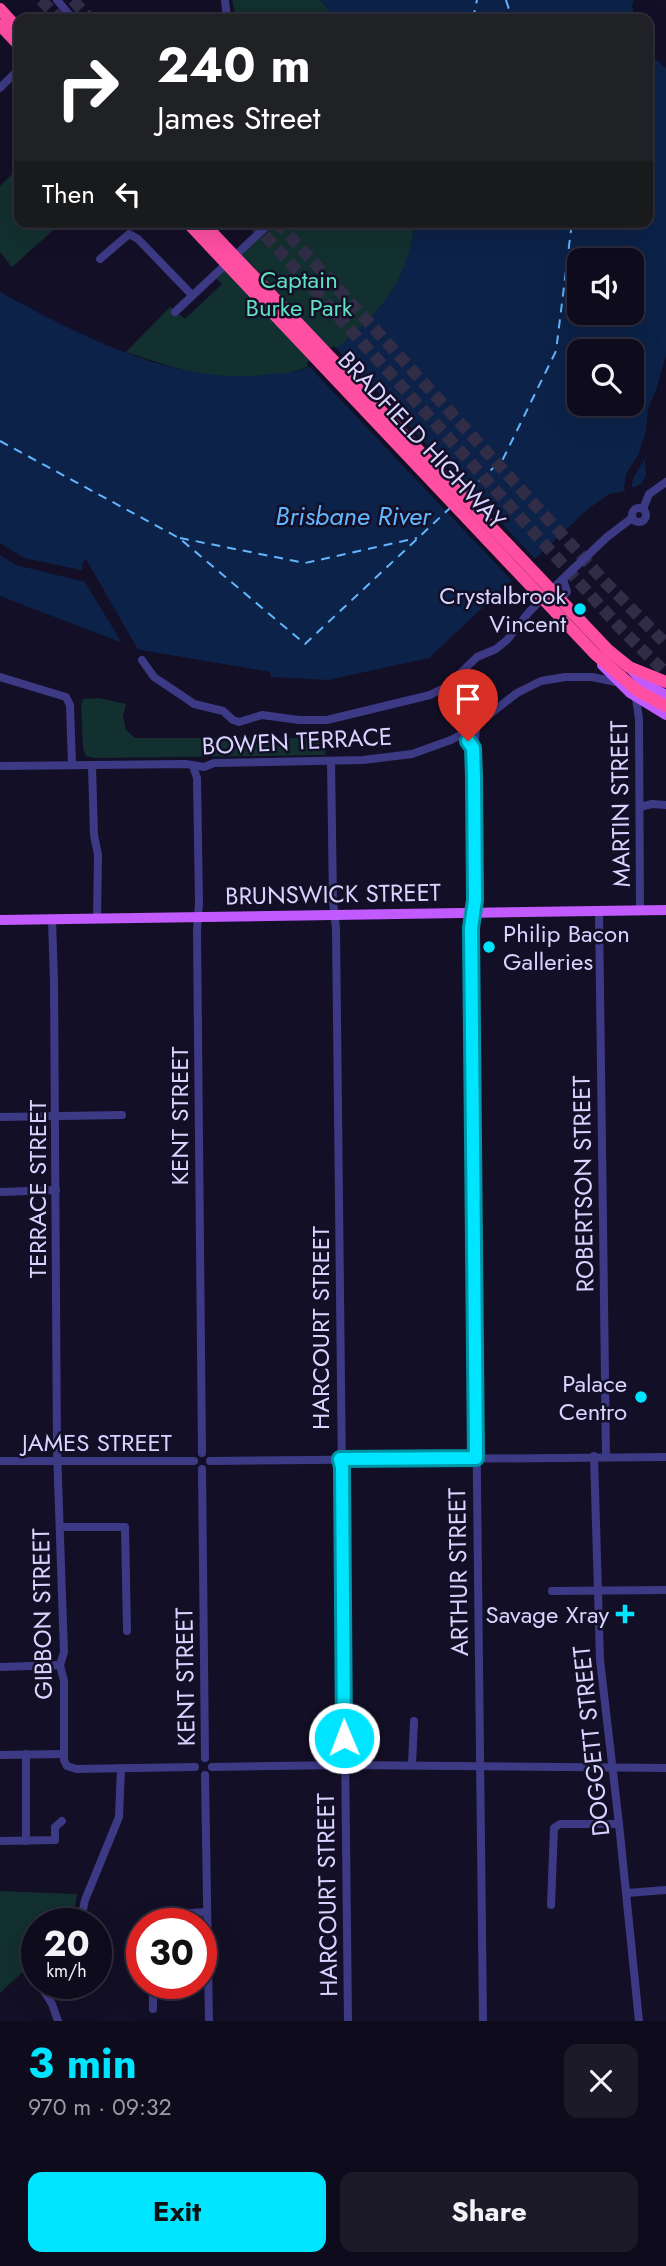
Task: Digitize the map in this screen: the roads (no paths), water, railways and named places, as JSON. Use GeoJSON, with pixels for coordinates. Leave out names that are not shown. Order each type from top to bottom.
{"type":"FeatureCollection","features":[{"type":"Feature","properties":{"kind":"highway"},"geometry":{"type":"LineString","coordinates":[[0,9],[14,24]]}},
{"type":"Feature","properties":{"kind":"highway"},"geometry":{"type":"LineString","coordinates":[[0,25],[14,40]]}},
{"type":"Feature","properties":{"kind":"highway","name":"BRADFIELD HIGHWAY"},"geometry":{"type":"LineString","coordinates":[[193,228],[597,650],[646,676],[666,682]]}},
{"type":"Feature","properties":{"kind":"highway","name":"BRADFIELD HIGHWAY"},"geometry":{"type":"LineString","coordinates":[[208,228],[597,650],[622,682],[666,706]]}},
{"type":"Feature","properties":{"kind":"main road"},"geometry":{"type":"LineString","coordinates":[[629,667],[642,681],[666,695]]}},
{"type":"Feature","properties":{"kind":"main road"},"geometry":{"type":"LineString","coordinates":[[622,682],[636,698],[666,715]]}},
{"type":"Feature","properties":{"kind":"main road","name":"BRUNSWICK STREET"},"geometry":{"type":"LineString","coordinates":[[0,920],[666,910]]}},
{"type":"Feature","properties":{"kind":"street"},"geometry":{"type":"LineString","coordinates":[[57,0],[68,14]]}},
{"type":"Feature","properties":{"kind":"street"},"geometry":{"type":"LineString","coordinates":[[0,88],[14,74]]}},
{"type":"Feature","properties":{"kind":"street"},"geometry":{"type":"LineString","coordinates":[[175,312],[265,228]]}},
{"type":"Feature","properties":{"kind":"street"},"geometry":{"type":"LineString","coordinates":[[100,259],[129,234],[138,239],[192,295]]}},
{"type":"Feature","properties":{"kind":"street"},"geometry":{"type":"LineString","coordinates":[[142,660],[154,677],[194,704],[223,711],[239,722],[262,715],[299,720],[327,720],[440,691],[477,657],[496,649],[507,640],[539,601],[547,610],[567,592],[564,579],[607,537],[632,518],[634,509],[643,509],[650,493],[666,482]]}},
{"type":"Feature","properties":{"kind":"street"},"geometry":{"type":"LineString","coordinates":[[646,676],[666,675]]}},
{"type":"Feature","properties":{"kind":"street"},"geometry":{"type":"LineString","coordinates":[[0,677],[66,696],[70,705],[72,765]]}},
{"type":"Feature","properties":{"kind":"street","name":"BOWEN TERRACE"},"geometry":{"type":"LineString","coordinates":[[0,766],[186,764],[204,767],[212,763],[382,759],[412,754],[461,735],[522,690],[541,681],[565,677],[592,677],[622,682]]}},
{"type":"Feature","properties":{"kind":"street","name":"MARTIN STREET"},"geometry":{"type":"LineString","coordinates":[[636,698],[639,712],[640,910]]}},
{"type":"Feature","properties":{"kind":"street","name":"ARTHUR STREET"},"geometry":{"type":"LineString","coordinates":[[476,726],[473,748],[471,938],[483,2021]]}},
{"type":"Feature","properties":{"kind":"street"},"geometry":{"type":"LineString","coordinates":[[461,735],[473,748]]}},
{"type":"Feature","properties":{"kind":"street","name":"HARCOURT STREET"},"geometry":{"type":"LineString","coordinates":[[331,761],[348,2021]]}},
{"type":"Feature","properties":{"kind":"street"},"geometry":{"type":"LineString","coordinates":[[92,766],[94,835],[98,855],[97,918]]}},
{"type":"Feature","properties":{"kind":"street","name":"KENT STREET"},"geometry":{"type":"LineString","coordinates":[[193,766],[197,778],[202,1453]]}},
{"type":"Feature","properties":{"kind":"street"},"geometry":{"type":"LineString","coordinates":[[197,778],[204,767]]}},
{"type":"Feature","properties":{"kind":"street"},"geometry":{"type":"LineString","coordinates":[[640,807],[664,805]]}},
{"type":"Feature","properties":{"kind":"street","name":"ROBERTSON STREET"},"geometry":{"type":"LineString","coordinates":[[599,912],[606,1457]]}},
{"type":"Feature","properties":{"kind":"street","name":"TERRACE STREET"},"geometry":{"type":"LineString","coordinates":[[52,919],[58,1460]]}},
{"type":"Feature","properties":{"kind":"street"},"geometry":{"type":"LineString","coordinates":[[0,1116],[122,1115]]}},
{"type":"Feature","properties":{"kind":"street"},"geometry":{"type":"LineString","coordinates":[[0,1192],[56,1190]]}},
{"type":"Feature","properties":{"kind":"street"},"geometry":{"type":"LineString","coordinates":[[202,1453],[209,1461],[207,1467],[202,1469],[194,1461],[196,1456],[202,1453]]}},
{"type":"Feature","properties":{"kind":"street","name":"DOGGETT STREET"},"geometry":{"type":"LineString","coordinates":[[594,1456],[600,1660],[639,2021]]}},
{"type":"Feature","properties":{"kind":"street"},"geometry":{"type":"LineString","coordinates":[[209,1461],[666,1457]]}},
{"type":"Feature","properties":{"kind":"street","name":"GIBBON STREET"},"geometry":{"type":"LineString","coordinates":[[58,1460],[64,1652],[60,1665],[64,1682],[64,1754],[67,1766],[76,1769],[121,1768]]}},
{"type":"Feature","properties":{"kind":"street","name":"JAMES STREET"},"geometry":{"type":"LineString","coordinates":[[0,1461],[194,1461]]}},
{"type":"Feature","properties":{"kind":"street","name":"KENT STREET"},"geometry":{"type":"LineString","coordinates":[[202,1469],[205,1758]]}},
{"type":"Feature","properties":{"kind":"street"},"geometry":{"type":"LineString","coordinates":[[60,1527],[125,1527],[127,1631]]}},
{"type":"Feature","properties":{"kind":"street"},"geometry":{"type":"LineString","coordinates":[[552,1591],[666,1590]]}},
{"type":"Feature","properties":{"kind":"street"},"geometry":{"type":"LineString","coordinates":[[0,1667],[60,1665]]}},
{"type":"Feature","properties":{"kind":"street"},"geometry":{"type":"LineString","coordinates":[[412,1766],[414,1721]]}},
{"type":"Feature","properties":{"kind":"street"},"geometry":{"type":"LineString","coordinates":[[26,1754],[26,1841]]}},
{"type":"Feature","properties":{"kind":"street"},"geometry":{"type":"LineString","coordinates":[[0,1755],[64,1754]]}},
{"type":"Feature","properties":{"kind":"street","name":"KENT STREET"},"geometry":{"type":"LineString","coordinates":[[205,1758],[210,1761],[210,1772],[198,1773],[195,1767],[198,1760],[205,1758]]}},
{"type":"Feature","properties":{"kind":"street"},"geometry":{"type":"LineString","coordinates":[[212,1767],[344,1765],[666,1768]]}},
{"type":"Feature","properties":{"kind":"street"},"geometry":{"type":"LineString","coordinates":[[83,1908],[119,1818],[121,1768],[195,1767]]}},
{"type":"Feature","properties":{"kind":"street","name":"KENT STREET"},"geometry":{"type":"LineString","coordinates":[[205,1774],[207,1908]]}},
{"type":"Feature","properties":{"kind":"street"},"geometry":{"type":"LineString","coordinates":[[1,1841],[55,1840],[55,1827],[62,1821]]}},
{"type":"Feature","properties":{"kind":"street"},"geometry":{"type":"LineString","coordinates":[[551,1905],[554,1829],[560,1824],[619,1824]]}},
{"type":"Feature","properties":{"kind":"street"},"geometry":{"type":"LineString","coordinates":[[627,1893],[666,1890]]}},
{"type":"Feature","properties":{"kind":"street"},"geometry":{"type":"LineString","coordinates":[[49,1999],[58,2021]]}},
{"type":"Feature","properties":{"kind":"street"},"geometry":{"type":"LineString","coordinates":[[153,1999],[153,2009]]}},
{"type":"Feature","properties":{"kind":"street","name":"KENT STREET"},"geometry":{"type":"LineString","coordinates":[[209,1999],[209,2021]]}},
{"type":"Feature","properties":{"kind":"water"},"geometry":{"type":"Polygon","coordinates":[[[320,0],[634,0],[632,5],[635,14],[333,14],[320,0]]]}},
{"type":"Feature","properties":{"kind":"water","name":"Brisbane River"},"geometry":{"type":"Polygon","coordinates":[[[653,57],[666,68],[666,355],[656,391],[648,408],[646,431],[654,434],[645,462],[646,476],[641,484],[609,494],[588,509],[429,658],[328,680],[271,677],[270,672],[141,650],[0,596],[0,292],[96,341],[166,366],[236,376],[287,373],[303,369],[327,355],[373,315],[399,278],[410,251],[414,228],[653,228],[653,57]]]}},
{"type":"Feature","properties":{"kind":"tunnel"},"geometry":{"type":"LineString","coordinates":[[41,0],[55,14]]}},
{"type":"Feature","properties":{"kind":"tunnel"},"geometry":{"type":"LineString","coordinates":[[73,0],[86,14]]}},
{"type":"Feature","properties":{"kind":"tunnel"},"geometry":{"type":"LineString","coordinates":[[258,228],[623,631],[666,673]]}},
{"type":"Feature","properties":{"kind":"tunnel"},"geometry":{"type":"LineString","coordinates":[[282,228],[607,584],[666,644]]}},
{"type":"Feature","properties":{"kind":"place","name":"Crystalbrook Vincent"},"geometry":{"type":"Point","coordinates":[580,609]}},
{"type":"Feature","properties":{"kind":"place","name":"Philip Bacon Galleries"},"geometry":{"type":"Point","coordinates":[489,947]}},
{"type":"Feature","properties":{"kind":"place","name":"Palace Centro"},"geometry":{"type":"Point","coordinates":[641,1397]}},
{"type":"Feature","properties":{"kind":"place","name":"Savage Xray"},"geometry":{"type":"Point","coordinates":[625,1614]}},
{"type":"Feature","properties":{"kind":"park label","name":"Captain Burke Park"},"geometry":{"type":"Point","coordinates":[299,293]}}]}
